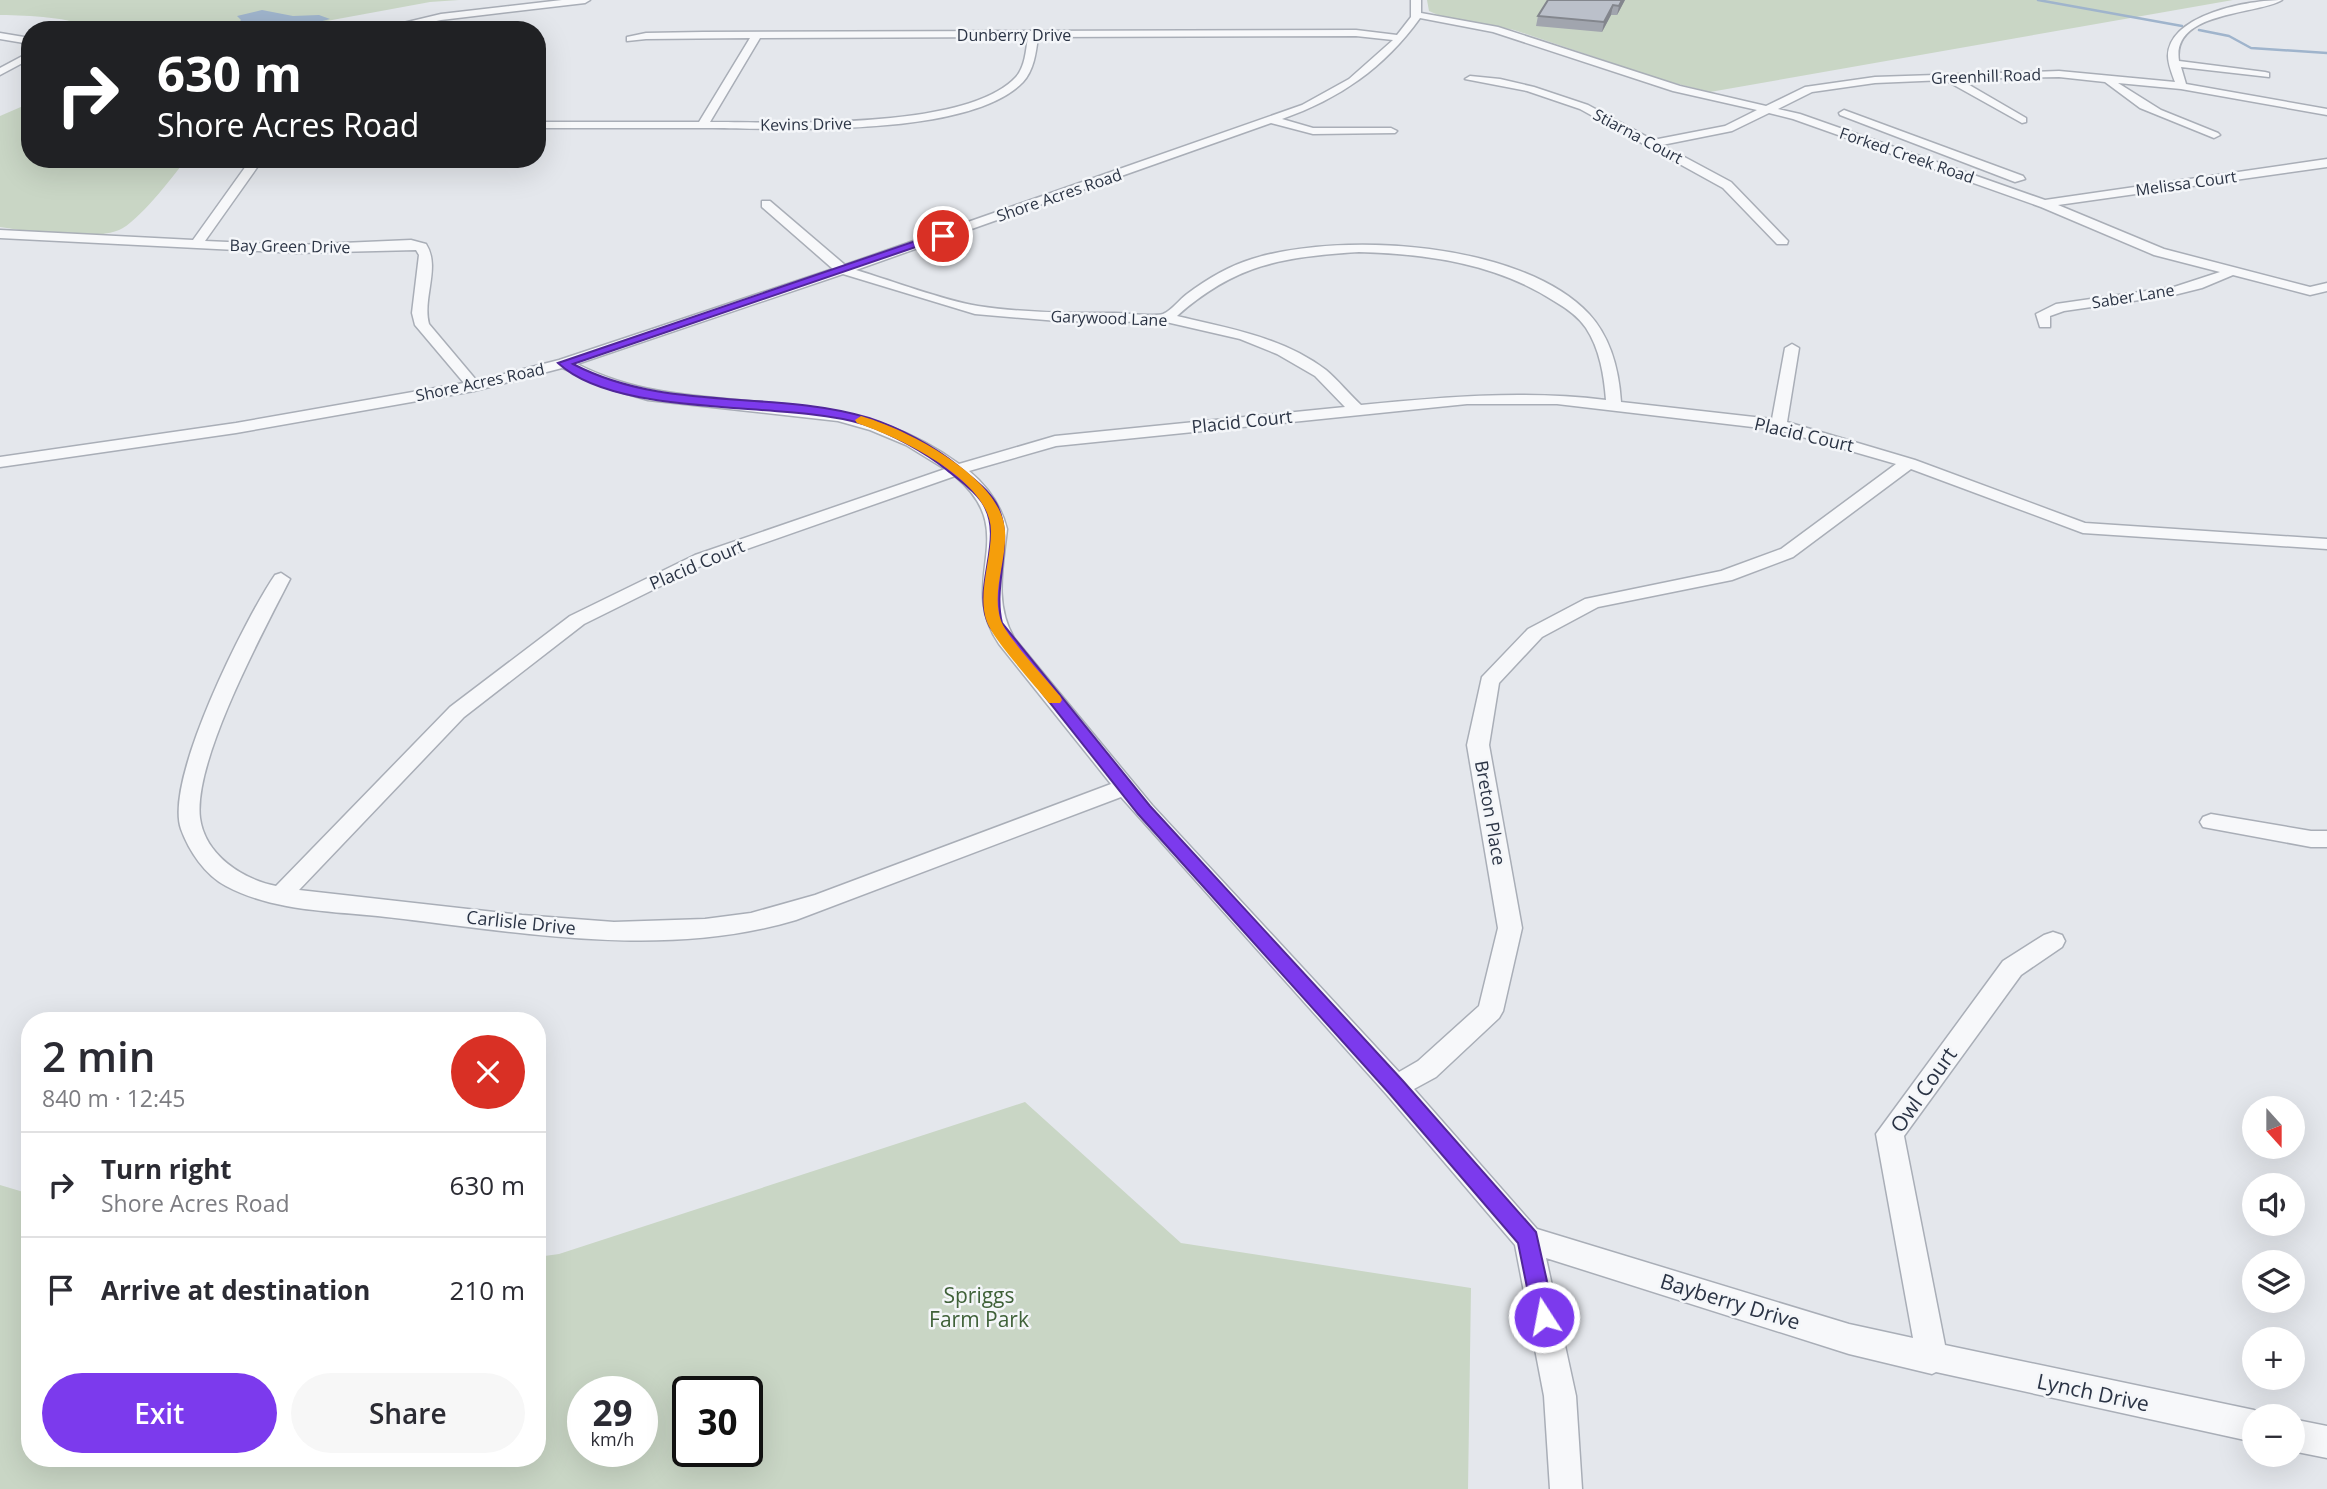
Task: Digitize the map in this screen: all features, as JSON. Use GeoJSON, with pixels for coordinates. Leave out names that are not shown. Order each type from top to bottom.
{"type":"FeatureCollection","features":[{"type":"Feature","properties":{"kind":"street"},"geometry":{"type":"LineString","coordinates":[[422,21],[585,0]]}},
{"type":"Feature","properties":{"kind":"street"},"geometry":{"type":"LineString","coordinates":[[2181,86],[2173,55],[2178,41],[2196,22],[2224,10],[2277,0]]}},
{"type":"Feature","properties":{"kind":"street","name":"Forked Creek Road"},"geometry":{"type":"LineString","coordinates":[[1416,11],[1500,31],[1677,89],[1796,116],[2045,204],[2159,252],[2310,290],[2327,287]]}},
{"type":"Feature","properties":{"kind":"street","name":"Shore Acres Road"},"geometry":{"type":"LineString","coordinates":[[0,462],[236,428],[474,386],[564,363],[843,270],[1272,120],[1324,99],[1376,61],[1398,38],[1416,11]]}},
{"type":"Feature","properties":{"kind":"street","name":"Dunberry Drive"},"geometry":{"type":"LineString","coordinates":[[630,39],[646,36],[1356,33],[1398,38]]}},
{"type":"Feature","properties":{"kind":"street","name":"Kevins Drive"},"geometry":{"type":"LineString","coordinates":[[546,125],[865,123],[917,117],[958,108],[999,93],[1020,79],[1029,61],[1033,35]]}},
{"type":"Feature","properties":{"kind":"street"},"geometry":{"type":"LineString","coordinates":[[0,36],[21,40]]}},
{"type":"Feature","properties":{"kind":"street"},"geometry":{"type":"LineString","coordinates":[[702,125],[757,36]]}},
{"type":"Feature","properties":{"kind":"street"},"geometry":{"type":"LineString","coordinates":[[0,72],[21,60]]}},
{"type":"Feature","properties":{"kind":"street"},"geometry":{"type":"LineString","coordinates":[[2177,64],[2265,75]]}},
{"type":"Feature","properties":{"kind":"street","name":"Greenhill Road"},"geometry":{"type":"LineString","coordinates":[[1654,143],[1728,129],[1809,89],[1875,80],[2046,74],[2107,78],[2181,86],[2325,110]]}},
{"type":"Feature","properties":{"kind":"street"},"geometry":{"type":"LineString","coordinates":[[1948,77],[2022,120]]}},
{"type":"Feature","properties":{"kind":"street"},"geometry":{"type":"LineString","coordinates":[[2107,78],[2122,94],[2146,108],[2214,135]]}},
{"type":"Feature","properties":{"kind":"street","name":"Stiarna Court"},"geometry":{"type":"LineString","coordinates":[[1470,79],[1530,89],[1584,107],[1654,143],[1727,185],[1782,240]]}},
{"type":"Feature","properties":{"kind":"street"},"geometry":{"type":"LineString","coordinates":[[1844,113],[2019,179]]}},
{"type":"Feature","properties":{"kind":"street"},"geometry":{"type":"LineString","coordinates":[[1272,120],[1313,131],[1391,131]]}},
{"type":"Feature","properties":{"kind":"street"},"geometry":{"type":"LineString","coordinates":[[1918,158],[1946,151]]}},
{"type":"Feature","properties":{"kind":"street","name":"Melissa Court"},"geometry":{"type":"LineString","coordinates":[[2045,204],[2327,163]]}},
{"type":"Feature","properties":{"kind":"street"},"geometry":{"type":"LineString","coordinates":[[197,243],[251,168]]}},
{"type":"Feature","properties":{"kind":"street"},"geometry":{"type":"LineString","coordinates":[[766,204],[843,270]]}},
{"type":"Feature","properties":{"kind":"street","name":"Bay Green Drive"},"geometry":{"type":"LineString","coordinates":[[0,234],[296,249],[394,243],[421,247],[426,255],[419,313],[422,325],[474,386]]}},
{"type":"Feature","properties":{"kind":"street"},"geometry":{"type":"LineString","coordinates":[[1166,318],[1204,285],[1252,263],[1310,251],[1360,248],[1419,252],[1482,263],[1527,281],[1574,307],[1598,336],[1612,372],[1615,406]]}},
{"type":"Feature","properties":{"kind":"street","name":"Garywood Lane"},"geometry":{"type":"LineString","coordinates":[[843,270],[975,310],[1058,317],[1166,318],[1245,335],[1282,351],[1320,373],[1356,410]]}},
{"type":"Feature","properties":{"kind":"street","name":"Saber Lane"},"geometry":{"type":"LineString","coordinates":[[2045,324],[2043,314],[2061,307],[2185,288],[2219,279],[2231,271]]}},
{"type":"Feature","properties":{"kind":"street"},"geometry":{"type":"LineString","coordinates":[[1779,425],[1792,348]]}},
{"type":"Feature","properties":{"kind":"street"},"geometry":{"type":"LineString","coordinates":[[564,363],[599,382],[649,396],[810,411],[867,421],[916,442],[959,471],[990,503],[998,529],[990,606],[995,624],[1125,787],[1396,1087],[1528,1239],[1560,1396],[1566,1489]]}},
{"type":"Feature","properties":{"kind":"street","name":"Placid Court"},"geometry":{"type":"LineString","coordinates":[[280,896],[457,712],[578,620],[701,559],[998,456],[1055,441],[1480,399],[1557,399],[1779,425],[1909,463],[2083,528],[2327,544]]}},
{"type":"Feature","properties":{"kind":"street","name":"Breton Place"},"geometry":{"type":"LineString","coordinates":[[1396,1087],[1427,1069],[1490,1011],[1510,928],[1478,745],[1489,681],[1535,633],[1592,603],[1726,576],[1787,552],[1909,463]]}},
{"type":"Feature","properties":{"kind":"street","name":"Carlisle Drive"},"geometry":{"type":"LineString","coordinates":[[281,579],[251,634],[197,762],[188,795],[189,819],[203,851],[231,879],[280,896],[561,929],[629,932],[689,930],[754,922],[817,903],[1125,787]]}},
{"type":"Feature","properties":{"kind":"street"},"geometry":{"type":"LineString","coordinates":[[2211,822],[2311,839],[2327,839]]}},
{"type":"Feature","properties":{"kind":"street","name":"Owl Court"},"geometry":{"type":"LineString","coordinates":[[1933,1359],[1890,1134],[2011,968],[2053,941]]}},
{"type":"Feature","properties":{"kind":"street","name":"Bayberry Drive"},"geometry":{"type":"LineString","coordinates":[[1528,1239],[1849,1339],[1933,1359]]}},
{"type":"Feature","properties":{"kind":"street","name":"Lynch Drive"},"geometry":{"type":"LineString","coordinates":[[1933,1359],[2242,1423]]}},
{"type":"Feature","properties":{"kind":"street"},"geometry":{"type":"LineString","coordinates":[[2305,1437],[2327,1442]]}},
{"type":"Feature","properties":{"kind":"green space"},"geometry":{"type":"Polygon","coordinates":[[[0,0],[459,0],[430,2],[327,21],[70,21],[37,16],[0,15],[0,0]]]}},
{"type":"Feature","properties":{"kind":"green space"},"geometry":{"type":"Polygon","coordinates":[[[1427,0],[2233,0],[1710,92],[1666,81],[1514,30],[1438,15],[1429,11],[1427,0]]]}},
{"type":"Feature","properties":{"kind":"green space"},"geometry":{"type":"Polygon","coordinates":[[[21,107],[21,168],[179,168],[145,209],[119,230],[106,234],[76,236],[0,227],[0,116],[21,107]]]}},
{"type":"Feature","properties":{"kind":"green space","name":"Spriggs Farm Park"},"geometry":{"type":"Polygon","coordinates":[[[1025,1102],[1181,1243],[1471,1288],[1468,1489],[0,1489],[0,1185],[21,1191],[21,1467],[546,1467],[546,1256],[559,1254],[1025,1102]]]}},
{"type":"Feature","properties":{"kind":"water"},"geometry":{"type":"Polygon","coordinates":[[[262,10],[293,16],[319,15],[330,19],[240,21],[237,16],[262,10]]]}},
{"type":"Feature","properties":{"kind":"building"},"geometry":{"type":"Polygon","coordinates":[[[1548,0],[1622,0],[1619,6],[1613,5],[1604,22],[1538,16],[1548,0]]]}},
{"type":"Feature","properties":{"kind":"waterway"},"geometry":{"type":"LineString","coordinates":[[2038,0],[2182,26]]}},
{"type":"Feature","properties":{"kind":"waterway"},"geometry":{"type":"LineString","coordinates":[[2199,30],[2229,36],[2251,48],[2327,53]]}},
{"type":"Feature","properties":{"kind":"slow traffic"},"geometry":{"type":"LineString","coordinates":[[861,420],[916,442],[934,453],[959,471],[990,503],[998,529],[990,606],[995,624],[1055,700]]}},
{"type":"Feature","properties":{"kind":"route"},"geometry":{"type":"LineString","coordinates":[[943,236],[564,363],[599,382],[649,396],[810,411],[867,421],[916,442],[959,471],[976,487],[990,503],[998,529],[990,606],[995,624],[1144,810],[1396,1087],[1528,1239],[1544,1317]]}}]}
